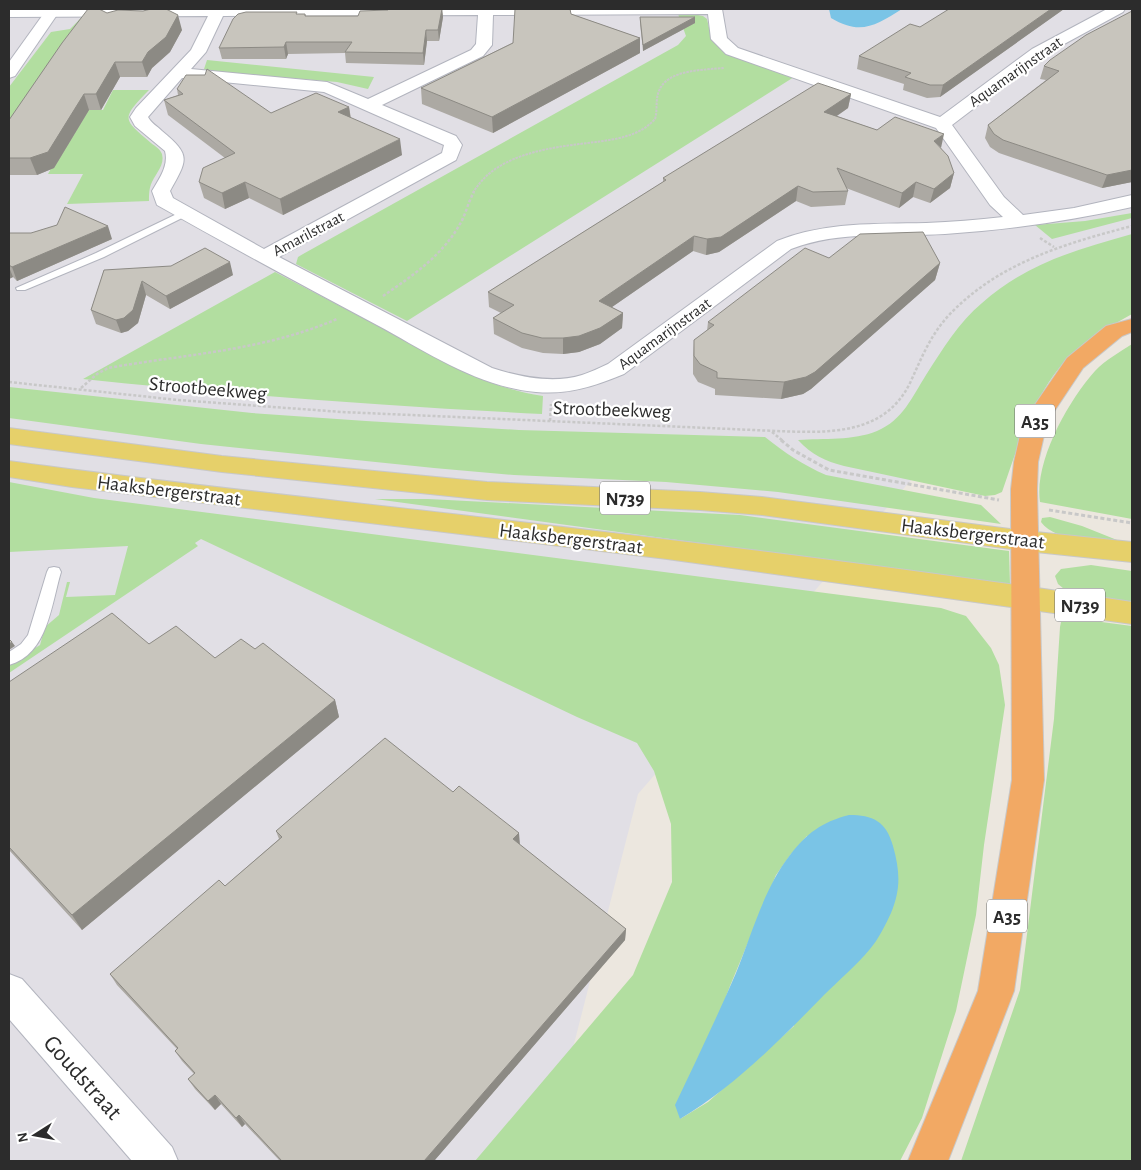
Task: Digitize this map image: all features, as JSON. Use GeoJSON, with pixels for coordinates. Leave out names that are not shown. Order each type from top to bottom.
{"type":"FeatureCollection","features":[{"type":"Feature","properties":{"kind":"highway","name":"A35"},"geometry":{"type":"LineString","coordinates":[[928,1161],[996,991],[1028,780],[1027,597],[1024,504],[1026,462],[1035,422],[1075,362],[1114,332],[1132,325]]}},
{"type":"Feature","properties":{"kind":"main road"},"geometry":{"type":"LineString","coordinates":[[9,425],[23,427],[63,443]]}},
{"type":"Feature","properties":{"kind":"main road","name":"Haaksbergerstraat"},"geometry":{"type":"LineString","coordinates":[[9,436],[158,456],[487,491],[700,501],[762,506],[1026,541],[1132,552]]}},
{"type":"Feature","properties":{"kind":"main road","name":"Haaksbergerstraat"},"geometry":{"type":"LineString","coordinates":[[9,469],[137,487],[512,530],[946,585],[1132,613]]}},
{"type":"Feature","properties":{"kind":"street"},"geometry":{"type":"LineString","coordinates":[[9,13],[52,11],[714,9],[719,39],[732,52],[942,124],[998,201],[1018,222]]}},
{"type":"Feature","properties":{"kind":"street","name":"Aquamarijnstraat"},"geometry":{"type":"LineString","coordinates":[[942,124],[1038,52],[1118,9]]}},
{"type":"Feature","properties":{"kind":"street"},"geometry":{"type":"LineString","coordinates":[[9,73],[52,11]]}},
{"type":"Feature","properties":{"kind":"street","name":"Amarilstraat"},"geometry":{"type":"LineString","coordinates":[[178,73],[316,85],[450,140],[453,145],[450,156],[264,256],[164,201],[161,191],[176,161],[176,154],[173,149],[141,122],[140,117],[178,73],[198,52],[218,11]]}},
{"type":"Feature","properties":{"kind":"street"},"geometry":{"type":"LineString","coordinates":[[368,105],[477,53],[484,45],[486,11]]}},
{"type":"Feature","properties":{"kind":"street","name":"Aquamarijnstraat"},"geometry":{"type":"LineString","coordinates":[[264,256],[484,373],[533,386],[553,386],[586,381],[616,369],[792,241],[807,236],[829,232],[943,228],[1018,222],[1067,215],[1132,201]]}},
{"type":"Feature","properties":{"kind":"street","name":"Goudstraat"},"geometry":{"type":"LineString","coordinates":[[9,992],[158,1161]]}},
{"type":"Feature","properties":{"kind":"lane"},"geometry":{"type":"LineString","coordinates":[[21,288],[100,255],[185,213]]}},
{"type":"Feature","properties":{"kind":"lane"},"geometry":{"type":"LineString","coordinates":[[9,659],[26,648],[35,637],[54,572]]}},
{"type":"Feature","properties":{"kind":"path"},"geometry":{"type":"LineString","coordinates":[[81,389],[97,374],[108,368],[205,354],[291,336],[325,324],[380,298],[404,282],[440,251],[460,224],[474,192],[494,172],[512,161],[532,154],[554,148],[628,136],[642,130],[656,119],[658,91],[661,86],[675,77],[683,74],[760,62]]}},
{"type":"Feature","properties":{"kind":"path","name":"Strootbeekweg"},"geometry":{"type":"LineString","coordinates":[[9,382],[178,400],[342,412],[716,427],[772,431],[833,431],[855,428],[879,419],[901,401],[931,338],[960,302],[975,290],[1003,272],[1038,254],[1073,241],[1132,226]]}},
{"type":"Feature","properties":{"kind":"path"},"geometry":{"type":"LineString","coordinates":[[772,431],[793,450],[829,470],[1132,524]]}},
{"type":"Feature","properties":{"kind":"shaded area"},"geometry":{"type":"Polygon","coordinates":[[[9,9],[1132,9],[1132,263],[1031,342],[638,794],[544,1161],[9,1161],[9,9]]]}},
{"type":"Feature","properties":{"kind":"green space"},"geometry":{"type":"Polygon","coordinates":[[[688,13],[703,16],[707,19],[712,41],[730,55],[794,77],[407,321],[296,264],[298,257],[303,254],[678,45],[686,36],[678,14],[688,13]]]}},
{"type":"Feature","properties":{"kind":"green space"},"geometry":{"type":"Polygon","coordinates":[[[83,16],[9,126],[9,87],[51,32],[70,29],[83,16]]]}},
{"type":"Feature","properties":{"kind":"green space"},"geometry":{"type":"Polygon","coordinates":[[[207,60],[374,77],[368,89],[337,82],[208,71],[204,69],[207,60]]]}},
{"type":"Feature","properties":{"kind":"green space"},"geometry":{"type":"Polygon","coordinates":[[[113,90],[149,90],[133,107],[129,118],[130,123],[160,151],[163,158],[150,187],[149,201],[67,204],[83,174],[48,174],[83,110],[103,110],[113,90]]]}},
{"type":"Feature","properties":{"kind":"green space"},"geometry":{"type":"Polygon","coordinates":[[[1132,213],[1132,218],[1052,239],[1035,225],[1085,221],[1132,213]]]}},
{"type":"Feature","properties":{"kind":"green space"},"geometry":{"type":"Polygon","coordinates":[[[1132,234],[1132,314],[1090,339],[1057,370],[1034,408],[1002,492],[985,496],[844,466],[819,457],[798,440],[858,436],[877,431],[886,426],[894,421],[906,407],[958,328],[982,303],[999,289],[1034,268],[1072,252],[1132,234]]]}},
{"type":"Feature","properties":{"kind":"green space"},"geometry":{"type":"Polygon","coordinates":[[[275,272],[470,374],[506,388],[543,396],[542,414],[312,400],[83,379],[275,272]]]}},
{"type":"Feature","properties":{"kind":"green space"},"geometry":{"type":"Polygon","coordinates":[[[1132,344],[1132,519],[1040,502],[1042,469],[1055,433],[1064,415],[1074,398],[1095,371],[1132,344]]]}},
{"type":"Feature","properties":{"kind":"green space"},"geometry":{"type":"Polygon","coordinates":[[[9,387],[252,413],[366,421],[519,430],[765,437],[794,458],[826,475],[981,505],[1001,524],[778,492],[666,482],[514,475],[434,468],[201,444],[9,418],[9,387]]]}},
{"type":"Feature","properties":{"kind":"green space"},"geometry":{"type":"Polygon","coordinates":[[[9,482],[94,498],[941,608],[966,616],[991,648],[999,665],[1005,705],[984,845],[976,915],[956,1011],[922,1118],[900,1161],[475,1161],[633,975],[672,882],[671,824],[654,771],[637,743],[577,717],[201,539],[195,543],[198,546],[9,673],[9,665],[40,645],[45,627],[59,615],[67,582],[70,582],[66,597],[115,595],[128,546],[9,552],[9,482]],[[807,836],[776,875],[730,986],[680,1119],[708,1102],[794,1026],[807,836]]]}},
{"type":"Feature","properties":{"kind":"green space"},"geometry":{"type":"Polygon","coordinates":[[[375,499],[428,499],[740,515],[1009,551],[1010,585],[375,499]]]}},
{"type":"Feature","properties":{"kind":"green space"},"geometry":{"type":"Polygon","coordinates":[[[1050,517],[1082,526],[1132,546],[1083,541],[1058,534],[1048,529],[1041,522],[1042,518],[1050,517]]]}},
{"type":"Feature","properties":{"kind":"green space"},"geometry":{"type":"Polygon","coordinates":[[[1091,565],[1132,571],[1132,606],[1069,593],[1058,584],[1055,576],[1061,569],[1091,565]]]}},
{"type":"Feature","properties":{"kind":"green space"},"geometry":{"type":"Polygon","coordinates":[[[1071,618],[1132,626],[1132,1161],[961,1161],[1020,990],[1054,719],[1060,627],[1061,622],[1071,618]]]}},
{"type":"Feature","properties":{"kind":"water"},"geometry":{"type":"Polygon","coordinates":[[[829,9],[902,9],[876,24],[860,27],[851,26],[831,18],[829,9]]]}},
{"type":"Feature","properties":{"kind":"water"},"geometry":{"type":"Polygon","coordinates":[[[849,815],[865,816],[877,821],[887,831],[893,846],[898,872],[897,896],[882,932],[859,961],[756,1062],[738,1078],[680,1119],[675,1105],[729,990],[759,912],[773,882],[790,855],[803,840],[823,825],[849,815]]]}},
{"type":"Feature","properties":{"kind":"building"},"geometry":{"type":"Polygon","coordinates":[[[88,9],[99,9],[107,13],[118,10],[143,11],[166,9],[178,15],[166,37],[148,52],[142,62],[115,62],[96,94],[84,94],[48,152],[30,158],[9,158],[9,120],[88,9]]]}},
{"type":"Feature","properties":{"kind":"building"},"geometry":{"type":"Polygon","coordinates":[[[442,9],[438,30],[426,30],[423,53],[345,52],[352,42],[286,42],[284,47],[219,48],[233,19],[238,14],[246,12],[297,12],[296,14],[305,14],[305,16],[358,16],[360,11],[442,9]]]}},
{"type":"Feature","properties":{"kind":"building"},"geometry":{"type":"Polygon","coordinates":[[[515,9],[570,9],[571,14],[640,38],[492,117],[421,88],[513,43],[515,9]]]}},
{"type":"Feature","properties":{"kind":"building"},"geometry":{"type":"Polygon","coordinates":[[[949,9],[1051,9],[943,85],[930,85],[905,77],[911,73],[859,56],[910,24],[920,27],[949,9]]]}},
{"type":"Feature","properties":{"kind":"building"},"geometry":{"type":"Polygon","coordinates":[[[1132,11],[1132,170],[1107,175],[1003,140],[994,134],[988,125],[1059,71],[1044,66],[1050,60],[1086,35],[1132,11]]]}},
{"type":"Feature","properties":{"kind":"building"},"geometry":{"type":"Polygon","coordinates":[[[640,17],[695,17],[643,45],[640,17]]]}},
{"type":"Feature","properties":{"kind":"building"},"geometry":{"type":"Polygon","coordinates":[[[207,69],[271,113],[316,93],[349,107],[338,112],[400,139],[280,199],[245,182],[222,193],[199,182],[203,168],[235,153],[164,100],[183,94],[177,89],[186,75],[205,75],[207,69]]]}},
{"type":"Feature","properties":{"kind":"building"},"geometry":{"type":"Polygon","coordinates":[[[818,83],[851,94],[824,112],[877,130],[895,117],[944,134],[934,141],[948,156],[954,173],[934,189],[916,182],[902,193],[837,168],[848,191],[813,192],[798,186],[721,237],[707,239],[694,236],[599,301],[623,313],[600,328],[579,336],[542,338],[522,333],[493,318],[514,305],[488,292],[666,180],[663,178],[818,83]]]}},
{"type":"Feature","properties":{"kind":"building"},"geometry":{"type":"Polygon","coordinates":[[[65,207],[108,226],[12,267],[9,265],[9,233],[31,233],[57,225],[65,207]]]}},
{"type":"Feature","properties":{"kind":"building"},"geometry":{"type":"Polygon","coordinates":[[[923,232],[940,263],[815,372],[806,377],[784,382],[717,378],[717,372],[700,364],[694,356],[694,340],[714,325],[708,322],[805,248],[829,258],[860,234],[923,232]]]}},
{"type":"Feature","properties":{"kind":"building"},"geometry":{"type":"Polygon","coordinates":[[[205,248],[230,262],[166,296],[142,281],[133,310],[124,318],[116,320],[91,310],[104,270],[171,266],[205,248]]]}},
{"type":"Feature","properties":{"kind":"building"},"geometry":{"type":"Polygon","coordinates":[[[112,613],[149,644],[176,626],[215,658],[241,639],[255,649],[263,643],[335,700],[72,915],[9,847],[9,682],[112,613]]]}},
{"type":"Feature","properties":{"kind":"building"},"geometry":{"type":"Polygon","coordinates":[[[385,738],[453,792],[459,786],[519,833],[513,839],[626,929],[424,1161],[282,1161],[239,1115],[236,1118],[215,1095],[208,1101],[188,1079],[195,1073],[175,1051],[178,1048],[110,974],[219,880],[225,886],[282,837],[276,831],[385,738]]]}}]}
